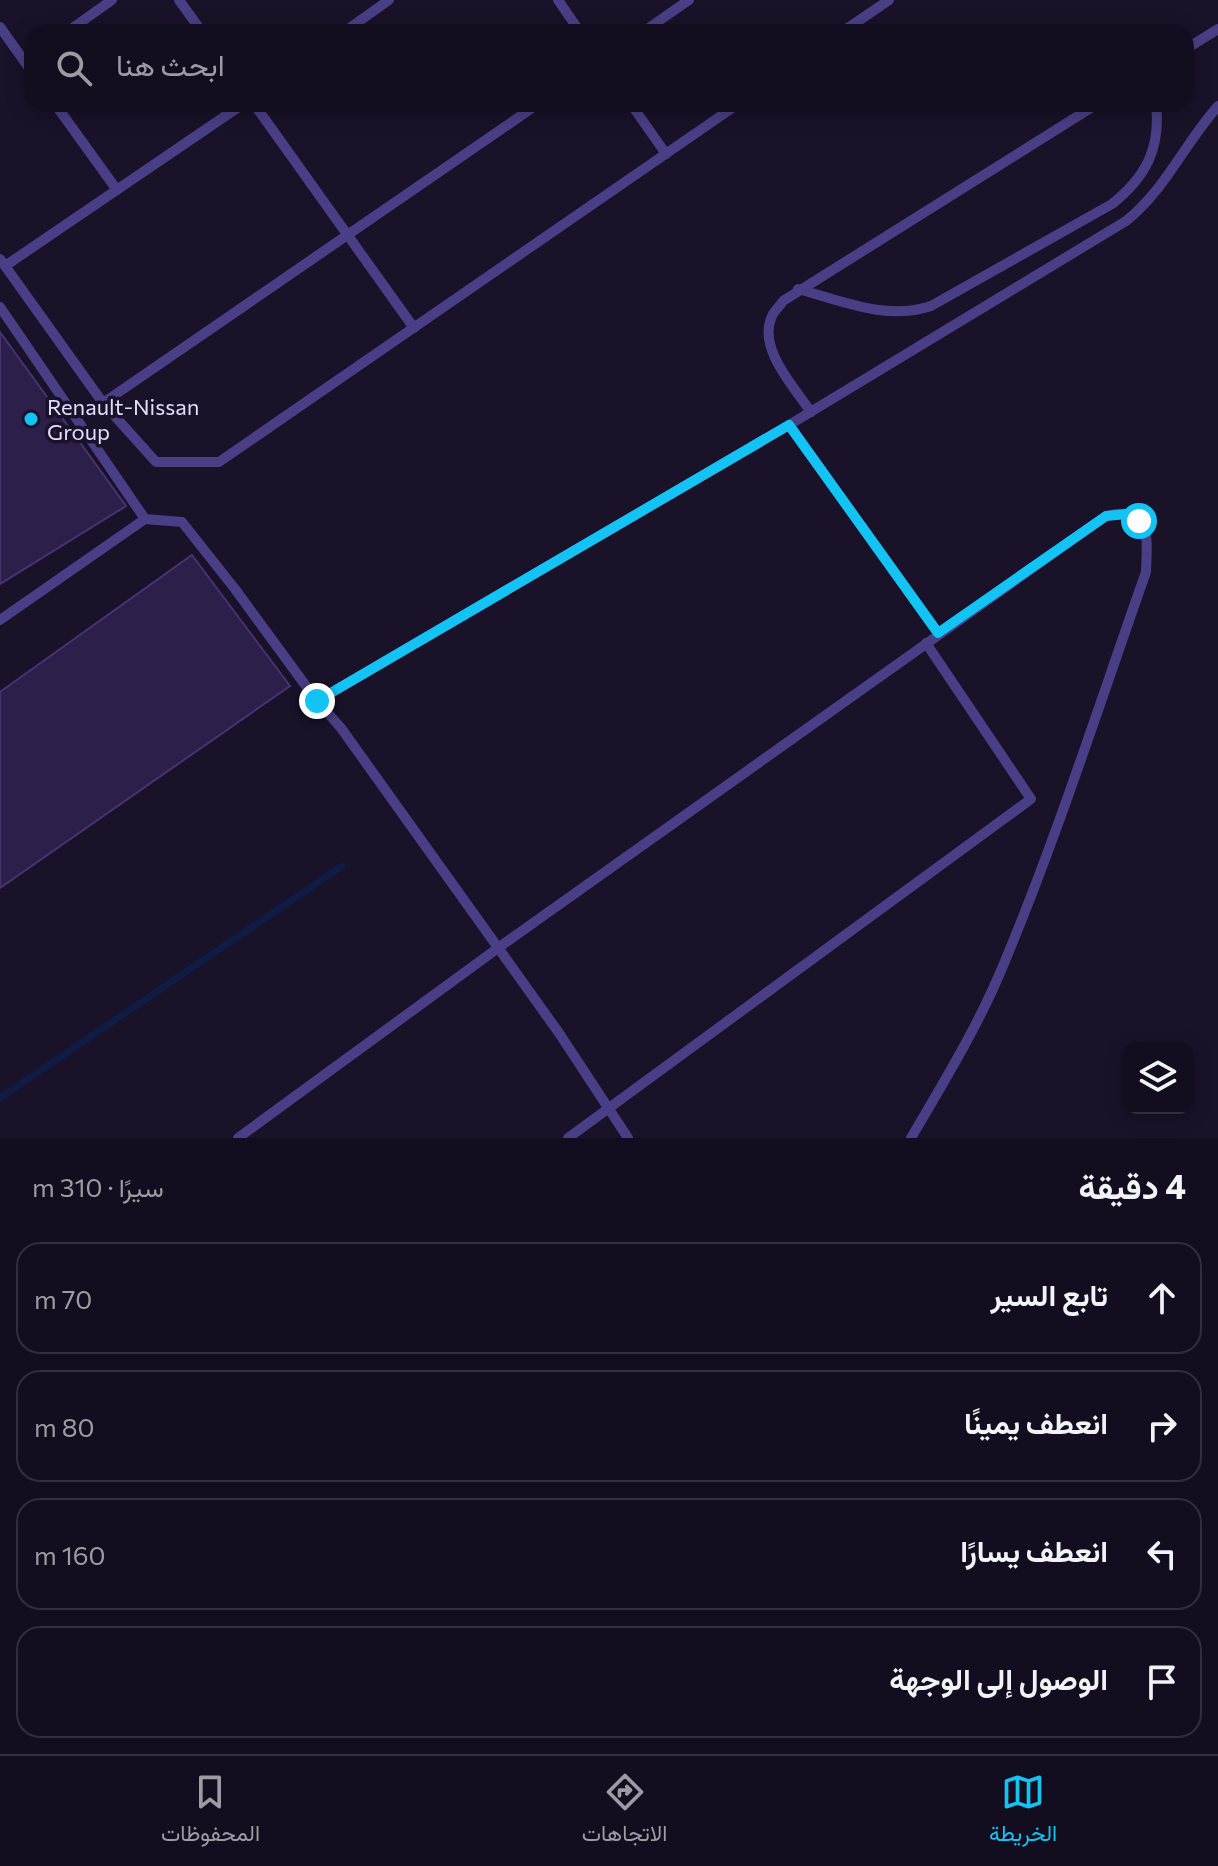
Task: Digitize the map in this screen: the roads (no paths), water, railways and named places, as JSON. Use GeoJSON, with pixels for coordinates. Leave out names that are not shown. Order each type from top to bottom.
{"type":"FeatureCollection","features":[{"type":"Feature","properties":{"kind":"lane"},"geometry":{"type":"LineString","coordinates":[[78,24],[112,0]]}},
{"type":"Feature","properties":{"kind":"lane"},"geometry":{"type":"LineString","coordinates":[[179,0],[196,24]]}},
{"type":"Feature","properties":{"kind":"lane"},"geometry":{"type":"LineString","coordinates":[[355,24],[389,0]]}},
{"type":"Feature","properties":{"kind":"lane"},"geometry":{"type":"LineString","coordinates":[[558,0],[574,24]]}},
{"type":"Feature","properties":{"kind":"lane"},"geometry":{"type":"LineString","coordinates":[[654,24],[689,0]]}},
{"type":"Feature","properties":{"kind":"lane"},"geometry":{"type":"LineString","coordinates":[[854,24],[889,0]]}},
{"type":"Feature","properties":{"kind":"lane"},"geometry":{"type":"LineString","coordinates":[[0,27],[24,54]]}},
{"type":"Feature","properties":{"kind":"lane"},"geometry":{"type":"LineString","coordinates":[[1194,44],[1218,29]]}},
{"type":"Feature","properties":{"kind":"lane"},"geometry":{"type":"LineString","coordinates":[[317,701],[811,412],[1126,221],[1160,189],[1218,106]]}},
{"type":"Feature","properties":{"kind":"lane"},"geometry":{"type":"LineString","coordinates":[[61,112],[117,190]]}},
{"type":"Feature","properties":{"kind":"lane"},"geometry":{"type":"LineString","coordinates":[[231,112],[2,263],[103,403],[156,462],[219,462],[726,112]]}},
{"type":"Feature","properties":{"kind":"lane"},"geometry":{"type":"LineString","coordinates":[[260,112],[414,328]]}},
{"type":"Feature","properties":{"kind":"lane"},"geometry":{"type":"LineString","coordinates":[[103,403],[526,112]]}},
{"type":"Feature","properties":{"kind":"lane"},"geometry":{"type":"LineString","coordinates":[[637,112],[666,154]]}},
{"type":"Feature","properties":{"kind":"lane"},"geometry":{"type":"LineString","coordinates":[[811,412],[780,365],[769,335],[771,317],[783,301],[1084,112]]}},
{"type":"Feature","properties":{"kind":"lane"},"geometry":{"type":"LineString","coordinates":[[798,289],[872,309],[911,312],[931,306],[1112,204],[1132,188],[1155,144],[1156,112]]}},
{"type":"Feature","properties":{"kind":"lane"},"geometry":{"type":"LineString","coordinates":[[0,307],[145,519]]}},
{"type":"Feature","properties":{"kind":"lane"},"geometry":{"type":"LineString","coordinates":[[789,425],[938,633]]}},
{"type":"Feature","properties":{"kind":"lane"},"geometry":{"type":"LineString","coordinates":[[238,1138],[938,633],[1106,516],[1127,514],[1139,521],[1147,531],[1146,572],[1005,963],[961,1052],[911,1138]]}},
{"type":"Feature","properties":{"kind":"lane"},"geometry":{"type":"LineString","coordinates":[[0,620],[145,519],[182,522],[317,701],[341,728],[559,1033],[628,1138]]}},
{"type":"Feature","properties":{"kind":"lane"},"geometry":{"type":"LineString","coordinates":[[568,1138],[1031,799],[926,643]]}},
{"type":"Feature","properties":{"kind":"waterway"},"geometry":{"type":"LineString","coordinates":[[0,1098],[342,866]]}},
{"type":"Feature","properties":{"kind":"place","name":"Renault-Nissan Group"},"geometry":{"type":"Point","coordinates":[31,419]}}]}
